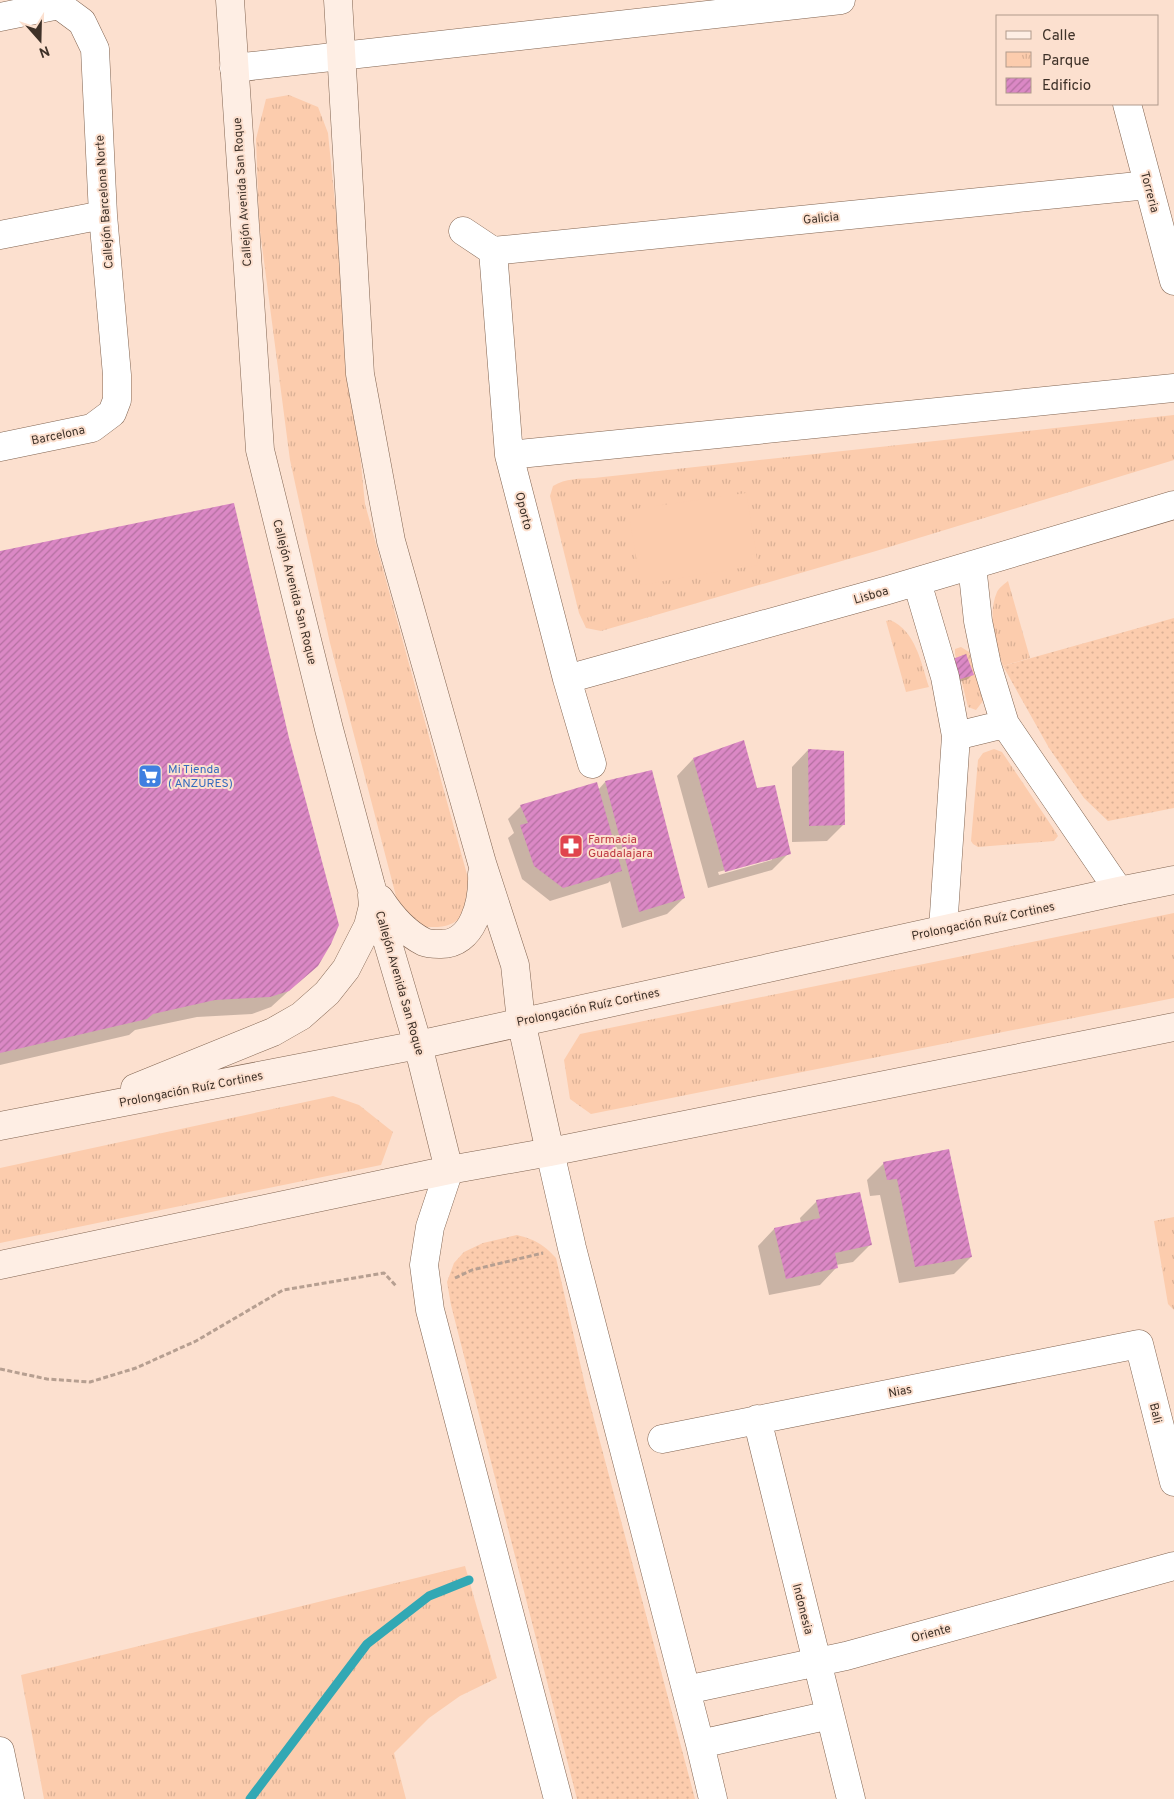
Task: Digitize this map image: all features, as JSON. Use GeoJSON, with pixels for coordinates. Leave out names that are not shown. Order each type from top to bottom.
{"type":"FeatureCollection","features":[{"type":"Feature","properties":{"kind":"street","name":"Callejón Avenida San Roque"},"geometry":{"type":"LineString","coordinates":[[230,0],[260,450],[329,730],[371,886],[418,1044],[449,1170]]}},
{"type":"Feature","properties":{"kind":"street"},"geometry":{"type":"LineString","coordinates":[[234,68],[841,0]]}},
{"type":"Feature","properties":{"kind":"street"},"geometry":{"type":"LineString","coordinates":[[0,17],[54,2]]}},
{"type":"Feature","properties":{"kind":"street","name":"Callejón Barcelona Norte"},"geometry":{"type":"LineString","coordinates":[[54,2],[82,22],[95,49],[103,215],[117,375],[117,400],[112,413]]}},
{"type":"Feature","properties":{"kind":"street"},"geometry":{"type":"LineString","coordinates":[[333,3],[341,56],[360,374],[391,541],[482,862],[515,965],[521,1021],[572,1248],[713,1799]]}},
{"type":"Feature","properties":{"kind":"street","name":"Torreria"},"geometry":{"type":"LineString","coordinates":[[1127,105],[1174,281]]}},
{"type":"Feature","properties":{"kind":"street","name":"Galicia"},"geometry":{"type":"LineString","coordinates":[[493,251],[1148,185]]}},
{"type":"Feature","properties":{"kind":"street"},"geometry":{"type":"LineString","coordinates":[[0,235],[103,215]]}},
{"type":"Feature","properties":{"kind":"street"},"geometry":{"type":"LineString","coordinates":[[463,231],[493,251]]}},
{"type":"Feature","properties":{"kind":"street","name":"Oporto"},"geometry":{"type":"LineString","coordinates":[[493,251],[509,455],[567,679],[592,764]]}},
{"type":"Feature","properties":{"kind":"street"},"geometry":{"type":"LineString","coordinates":[[509,455],[1174,388]]}},
{"type":"Feature","properties":{"kind":"street","name":"Barcelona"},"geometry":{"type":"LineString","coordinates":[[0,447],[92,428],[112,413]]}},
{"type":"Feature","properties":{"kind":"street","name":"Lisboa"},"geometry":{"type":"LineString","coordinates":[[567,679],[917,582],[1174,505]]}},
{"type":"Feature","properties":{"kind":"street"},"geometry":{"type":"LineString","coordinates":[[972,565],[978,621],[986,665],[1004,724],[1119,891]]}},
{"type":"Feature","properties":{"kind":"street"},"geometry":{"type":"LineString","coordinates":[[917,582],[945,677],[956,736],[943,929]]}},
{"type":"Feature","properties":{"kind":"street"},"geometry":{"type":"LineString","coordinates":[[956,736],[1004,724]]}},
{"type":"Feature","properties":{"kind":"street"},"geometry":{"type":"LineString","coordinates":[[371,886],[387,909],[413,935],[430,944],[453,942],[468,931],[479,904],[482,887],[482,862]]}},
{"type":"Feature","properties":{"kind":"street","name":"Prolongación Ruíz Cortines"},"geometry":{"type":"LineString","coordinates":[[0,1126],[418,1044],[595,1007],[943,929],[1174,880]]}},
{"type":"Feature","properties":{"kind":"street"},"geometry":{"type":"LineString","coordinates":[[80,1110],[274,1032],[301,1016],[327,993],[342,976],[353,956],[368,926],[372,906],[371,886]]}},
{"type":"Feature","properties":{"kind":"street"},"geometry":{"type":"LineString","coordinates":[[0,1265],[449,1170],[550,1152],[1174,1027]]}},
{"type":"Feature","properties":{"kind":"street"},"geometry":{"type":"LineString","coordinates":[[449,1170],[430,1227],[424,1265],[430,1310],[558,1799]]}},
{"type":"Feature","properties":{"kind":"street","name":"Nias"},"geometry":{"type":"LineString","coordinates":[[662,1439],[1139,1344]]}},
{"type":"Feature","properties":{"kind":"street","name":"Bali"},"geometry":{"type":"LineString","coordinates":[[1139,1344],[1174,1482]]}},
{"type":"Feature","properties":{"kind":"street","name":"Indonesia"},"geometry":{"type":"LineString","coordinates":[[756,1419],[851,1799]]}},
{"type":"Feature","properties":{"kind":"street","name":"Oriente"},"geometry":{"type":"LineString","coordinates":[[686,1690],[816,1663],[1174,1566]]}},
{"type":"Feature","properties":{"kind":"street"},"geometry":{"type":"LineString","coordinates":[[700,1744],[830,1715]]}},
{"type":"Feature","properties":{"kind":"street"},"geometry":{"type":"LineString","coordinates":[[0,1752],[10,1799]]}},
{"type":"Feature","properties":{"kind":"path"},"geometry":{"type":"LineString","coordinates":[[447,1282],[472,1270],[551,1252]]}},
{"type":"Feature","properties":{"kind":"path"},"geometry":{"type":"LineString","coordinates":[[0,1369],[47,1379],[90,1382],[136,1368],[196,1341],[283,1290],[384,1273],[402,1292]]}},
{"type":"Feature","properties":{"kind":"green space"},"geometry":{"type":"Polygon","coordinates":[[[289,95],[318,107],[328,133],[365,504],[471,889],[468,904],[462,915],[458,920],[446,926],[425,927],[420,925],[412,920],[397,900],[330,643],[290,460],[259,223],[256,139],[266,99],[289,95]]]}},
{"type":"Feature","properties":{"kind":"green space"},"geometry":{"type":"Polygon","coordinates":[[[1174,415],[1174,460],[876,551],[601,631],[586,628],[579,613],[550,496],[553,486],[573,479],[1174,415]]]}},
{"type":"Feature","properties":{"kind":"green space"},"geometry":{"type":"Polygon","coordinates":[[[746,493],[758,565],[641,585],[628,510],[746,493]]]}},
{"type":"Feature","properties":{"kind":"green space"},"geometry":{"type":"Polygon","coordinates":[[[1008,581],[1030,658],[1003,666],[995,639],[993,610],[997,592],[1008,581]]]}},
{"type":"Feature","properties":{"kind":"green space"},"geometry":{"type":"Polygon","coordinates":[[[1174,618],[1174,808],[1108,821],[1084,798],[1049,748],[1003,666],[1174,618]]]}},
{"type":"Feature","properties":{"kind":"green space"},"geometry":{"type":"Polygon","coordinates":[[[890,620],[899,625],[912,640],[929,687],[906,692],[886,621],[890,620]]]}},
{"type":"Feature","properties":{"kind":"green space"},"geometry":{"type":"Polygon","coordinates":[[[961,647],[969,652],[983,701],[976,710],[968,707],[955,654],[955,649],[961,647]]]}},
{"type":"Feature","properties":{"kind":"green space"},"geometry":{"type":"Polygon","coordinates":[[[994,749],[1002,752],[1053,828],[1058,836],[1054,841],[978,847],[971,841],[978,760],[983,753],[994,749]]]}},
{"type":"Feature","properties":{"kind":"green space"},"geometry":{"type":"Polygon","coordinates":[[[1174,913],[1174,998],[591,1114],[570,1099],[564,1060],[580,1034],[1174,913]]]}},
{"type":"Feature","properties":{"kind":"green space"},"geometry":{"type":"Polygon","coordinates":[[[333,1096],[359,1105],[393,1132],[381,1165],[0,1243],[0,1168],[333,1096]]]}},
{"type":"Feature","properties":{"kind":"green space"},"geometry":{"type":"Polygon","coordinates":[[[1174,1217],[1174,1310],[1168,1304],[1154,1221],[1174,1217]]]}},
{"type":"Feature","properties":{"kind":"green space"},"geometry":{"type":"Polygon","coordinates":[[[517,1235],[539,1243],[556,1258],[586,1389],[695,1799],[577,1799],[451,1305],[447,1282],[454,1263],[464,1252],[483,1243],[517,1235]]]}},
{"type":"Feature","properties":{"kind":"green space"},"geometry":{"type":"Polygon","coordinates":[[[465,1566],[497,1678],[460,1696],[429,1718],[394,1753],[406,1799],[44,1799],[21,1675],[465,1566]]]}},
{"type":"Feature","properties":{"kind":"building","name":"Mi Tienda ( ANZURES)"},"geometry":{"type":"Polygon","coordinates":[[[234,503],[289,738],[339,925],[331,944],[318,966],[289,991],[270,997],[215,1000],[153,1014],[147,1019],[0,1053],[0,551],[234,503]]]}},
{"type":"Feature","properties":{"kind":"building"},"geometry":{"type":"Polygon","coordinates":[[[966,654],[974,675],[957,680],[950,660],[966,654]]]}},
{"type":"Feature","properties":{"kind":"building"},"geometry":{"type":"Polygon","coordinates":[[[744,740],[757,788],[775,785],[791,854],[725,872],[693,758],[744,740]]]}},
{"type":"Feature","properties":{"kind":"building"},"geometry":{"type":"Polygon","coordinates":[[[808,749],[844,751],[845,825],[809,826],[808,749]]]}},
{"type":"Feature","properties":{"kind":"building"},"geometry":{"type":"Polygon","coordinates":[[[652,770],[685,898],[639,912],[605,781],[652,770]]]}},
{"type":"Feature","properties":{"kind":"building","name":"Farmacia Guadalajara"},"geometry":{"type":"Polygon","coordinates":[[[597,782],[622,871],[563,888],[534,866],[520,825],[528,823],[520,805],[597,782]]]}},
{"type":"Feature","properties":{"kind":"building"},"geometry":{"type":"Polygon","coordinates":[[[949,1149],[972,1257],[915,1267],[897,1179],[887,1180],[883,1162],[949,1149]]]}},
{"type":"Feature","properties":{"kind":"building"},"geometry":{"type":"Polygon","coordinates":[[[860,1192],[872,1245],[835,1253],[838,1268],[786,1279],[774,1228],[820,1218],[816,1200],[860,1192]]]}},
{"type":"Feature","properties":{"kind":"waterway"},"geometry":{"type":"LineString","coordinates":[[250,1799],[367,1644],[429,1596],[469,1580]]}},
{"type":"Feature","properties":{"kind":"place","name":"Mi Tienda ( ANZURES)"},"geometry":{"type":"Point","coordinates":[150,776]}},
{"type":"Feature","properties":{"kind":"place","name":"Farmacia Guadalajara"},"geometry":{"type":"Point","coordinates":[571,846]}}]}
